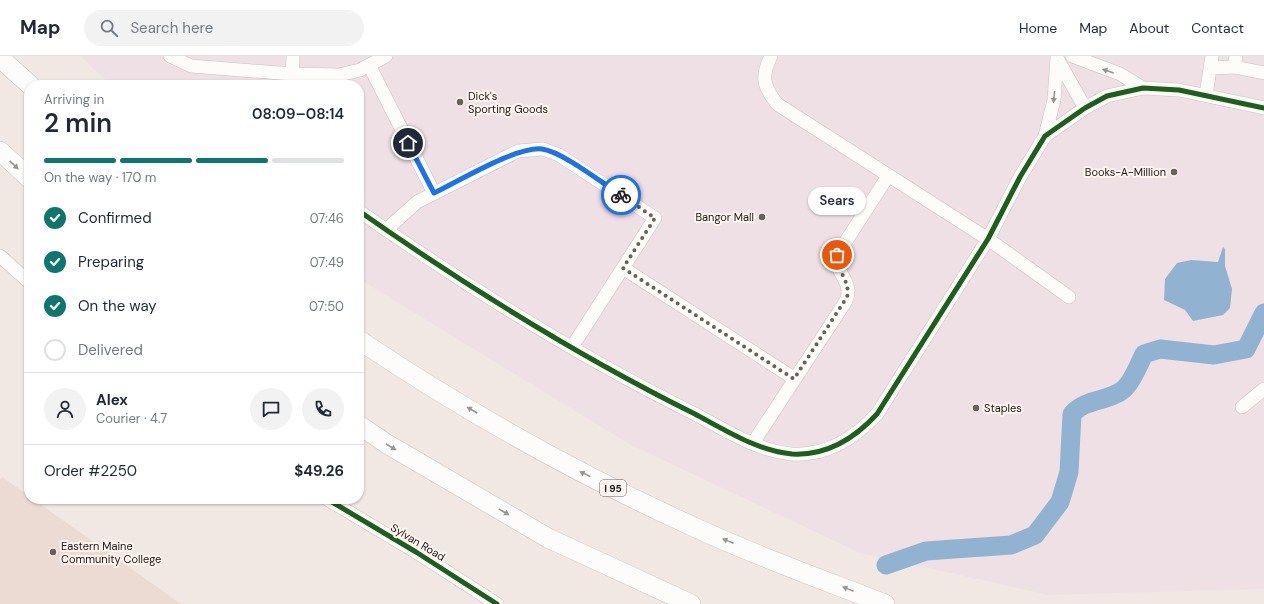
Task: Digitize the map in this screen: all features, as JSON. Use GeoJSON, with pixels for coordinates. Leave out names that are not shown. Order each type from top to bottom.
{"type":"FeatureCollection","features":[{"type":"Feature","properties":{"kind":"highway"},"geometry":{"type":"LineString","coordinates":[[4,56],[26,80]]}},
{"type":"Feature","properties":{"kind":"highway"},"geometry":{"type":"LineString","coordinates":[[0,58],[24,80]]}},
{"type":"Feature","properties":{"kind":"highway"},"geometry":{"type":"LineString","coordinates":[[0,151],[24,173]]}},
{"type":"Feature","properties":{"kind":"highway","name":"I 95"},"geometry":{"type":"LineString","coordinates":[[364,343],[416,378],[572,468],[695,528],[885,604]]}},
{"type":"Feature","properties":{"kind":"highway"},"geometry":{"type":"LineString","coordinates":[[364,428],[387,444],[663,604]]}},
{"type":"Feature","properties":{"kind":"highway"},"geometry":{"type":"LineString","coordinates":[[548,538],[691,604]]}},
{"type":"Feature","properties":{"kind":"street"},"geometry":{"type":"LineString","coordinates":[[170,56],[191,66],[292,79],[349,73],[386,56]]}},
{"type":"Feature","properties":{"kind":"street"},"geometry":{"type":"LineString","coordinates":[[292,79],[293,56]]}},
{"type":"Feature","properties":{"kind":"street"},"geometry":{"type":"LineString","coordinates":[[771,56],[764,70],[768,91],[777,104],[988,239],[1068,297]]}},
{"type":"Feature","properties":{"kind":"street"},"geometry":{"type":"LineString","coordinates":[[1072,56],[1120,74],[1143,88]]}},
{"type":"Feature","properties":{"kind":"street"},"geometry":{"type":"LineString","coordinates":[[1056,57],[1085,108]]}},
{"type":"Feature","properties":{"kind":"street"},"geometry":{"type":"LineString","coordinates":[[364,215],[499,303],[646,390],[753,443],[777,452],[793,454],[812,453],[843,443],[857,434],[877,414],[988,239],[1020,177],[1045,136],[1054,100],[1056,57]]}},
{"type":"Feature","properties":{"kind":"street"},"geometry":{"type":"LineString","coordinates":[[1206,95],[1211,62],[1235,62],[1264,73]]}},
{"type":"Feature","properties":{"kind":"street"},"geometry":{"type":"LineString","coordinates":[[369,65],[434,193]]}},
{"type":"Feature","properties":{"kind":"street"},"geometry":{"type":"LineString","coordinates":[[1045,136],[1085,108],[1107,96],[1143,88],[1178,90],[1264,108]]}},
{"type":"Feature","properties":{"kind":"street"},"geometry":{"type":"LineString","coordinates":[[386,230],[417,202],[518,152],[543,149],[552,152],[655,218],[572,347]]}},
{"type":"Feature","properties":{"kind":"street"},"geometry":{"type":"LineString","coordinates":[[753,443],[846,301],[849,291],[848,285],[838,268],[837,255],[888,176]]}},
{"type":"Feature","properties":{"kind":"street"},"geometry":{"type":"LineString","coordinates":[[0,256],[24,278]]}},
{"type":"Feature","properties":{"kind":"street"},"geometry":{"type":"LineString","coordinates":[[623,268],[794,379]]}},
{"type":"Feature","properties":{"kind":"street"},"geometry":{"type":"LineString","coordinates":[[1242,407],[1264,389]]}},
{"type":"Feature","properties":{"kind":"street","name":"Sylvan Road"},"geometry":{"type":"LineString","coordinates":[[335,504],[492,603]]}},
{"type":"Feature","properties":{"kind":"shaded area"},"geometry":{"type":"Polygon","coordinates":[[[80,56],[1264,56],[1264,589],[1049,595],[860,553],[631,445],[364,282],[364,80],[106,80],[80,56]]]}},
{"type":"Feature","properties":{"kind":"shaded area","name":"Eastern Maine Community College"},"geometry":{"type":"Polygon","coordinates":[[[2,477],[24,492],[24,504],[40,504],[181,604],[0,604],[0,479],[2,477]]]}},
{"type":"Feature","properties":{"kind":"water"},"geometry":{"type":"Polygon","coordinates":[[[1223,247],[1225,249],[1225,266],[1232,289],[1230,308],[1223,315],[1193,321],[1185,310],[1164,300],[1165,279],[1177,263],[1191,260],[1218,262],[1223,247]]]}},
{"type":"Feature","properties":{"kind":"waterway"},"geometry":{"type":"LineString","coordinates":[[886,565],[926,551],[1011,545],[1035,535],[1060,502],[1069,472],[1072,414],[1084,405],[1112,396],[1124,389],[1133,377],[1144,354],[1160,349],[1214,355],[1246,349],[1264,313]]}},
{"type":"Feature","properties":{"kind":"cycle path"},"geometry":{"type":"LineString","coordinates":[[364,214],[481,293],[523,319],[651,392],[754,444],[779,452],[805,454],[828,449],[850,438],[877,414],[988,239],[1020,177],[1045,136],[1085,108],[1107,96],[1143,88],[1179,90],[1264,108]]}},
{"type":"Feature","properties":{"kind":"cycle path"},"geometry":{"type":"LineString","coordinates":[[335,504],[416,552],[497,604]]}},
{"type":"Feature","properties":{"kind":"way so far"},"geometry":{"type":"LineString","coordinates":[[621,195],[655,218],[623,268],[672,298],[794,379],[846,301],[849,291],[848,285],[838,268],[836,262],[837,255]]}},
{"type":"Feature","properties":{"kind":"place","name":"Dick's Sporting Goods"},"geometry":{"type":"Point","coordinates":[460,102]}},
{"type":"Feature","properties":{"kind":"place","name":"Books-A-Million"},"geometry":{"type":"Point","coordinates":[1174,172]}},
{"type":"Feature","properties":{"kind":"place","name":"Bangor Mall"},"geometry":{"type":"Point","coordinates":[762,217]}},
{"type":"Feature","properties":{"kind":"place","name":"Sears"},"geometry":{"type":"Point","coordinates":[837,255]}},
{"type":"Feature","properties":{"kind":"place","name":"Staples"},"geometry":{"type":"Point","coordinates":[976,408]}},
{"type":"Feature","properties":{"kind":"place","name":"Eastern Maine Community College"},"geometry":{"type":"Point","coordinates":[53,552]}},
{"type":"Feature","properties":{"kind":"route"},"geometry":{"type":"LineString","coordinates":[[408,143],[434,193],[518,152],[543,149],[559,155],[621,195]]}}]}
